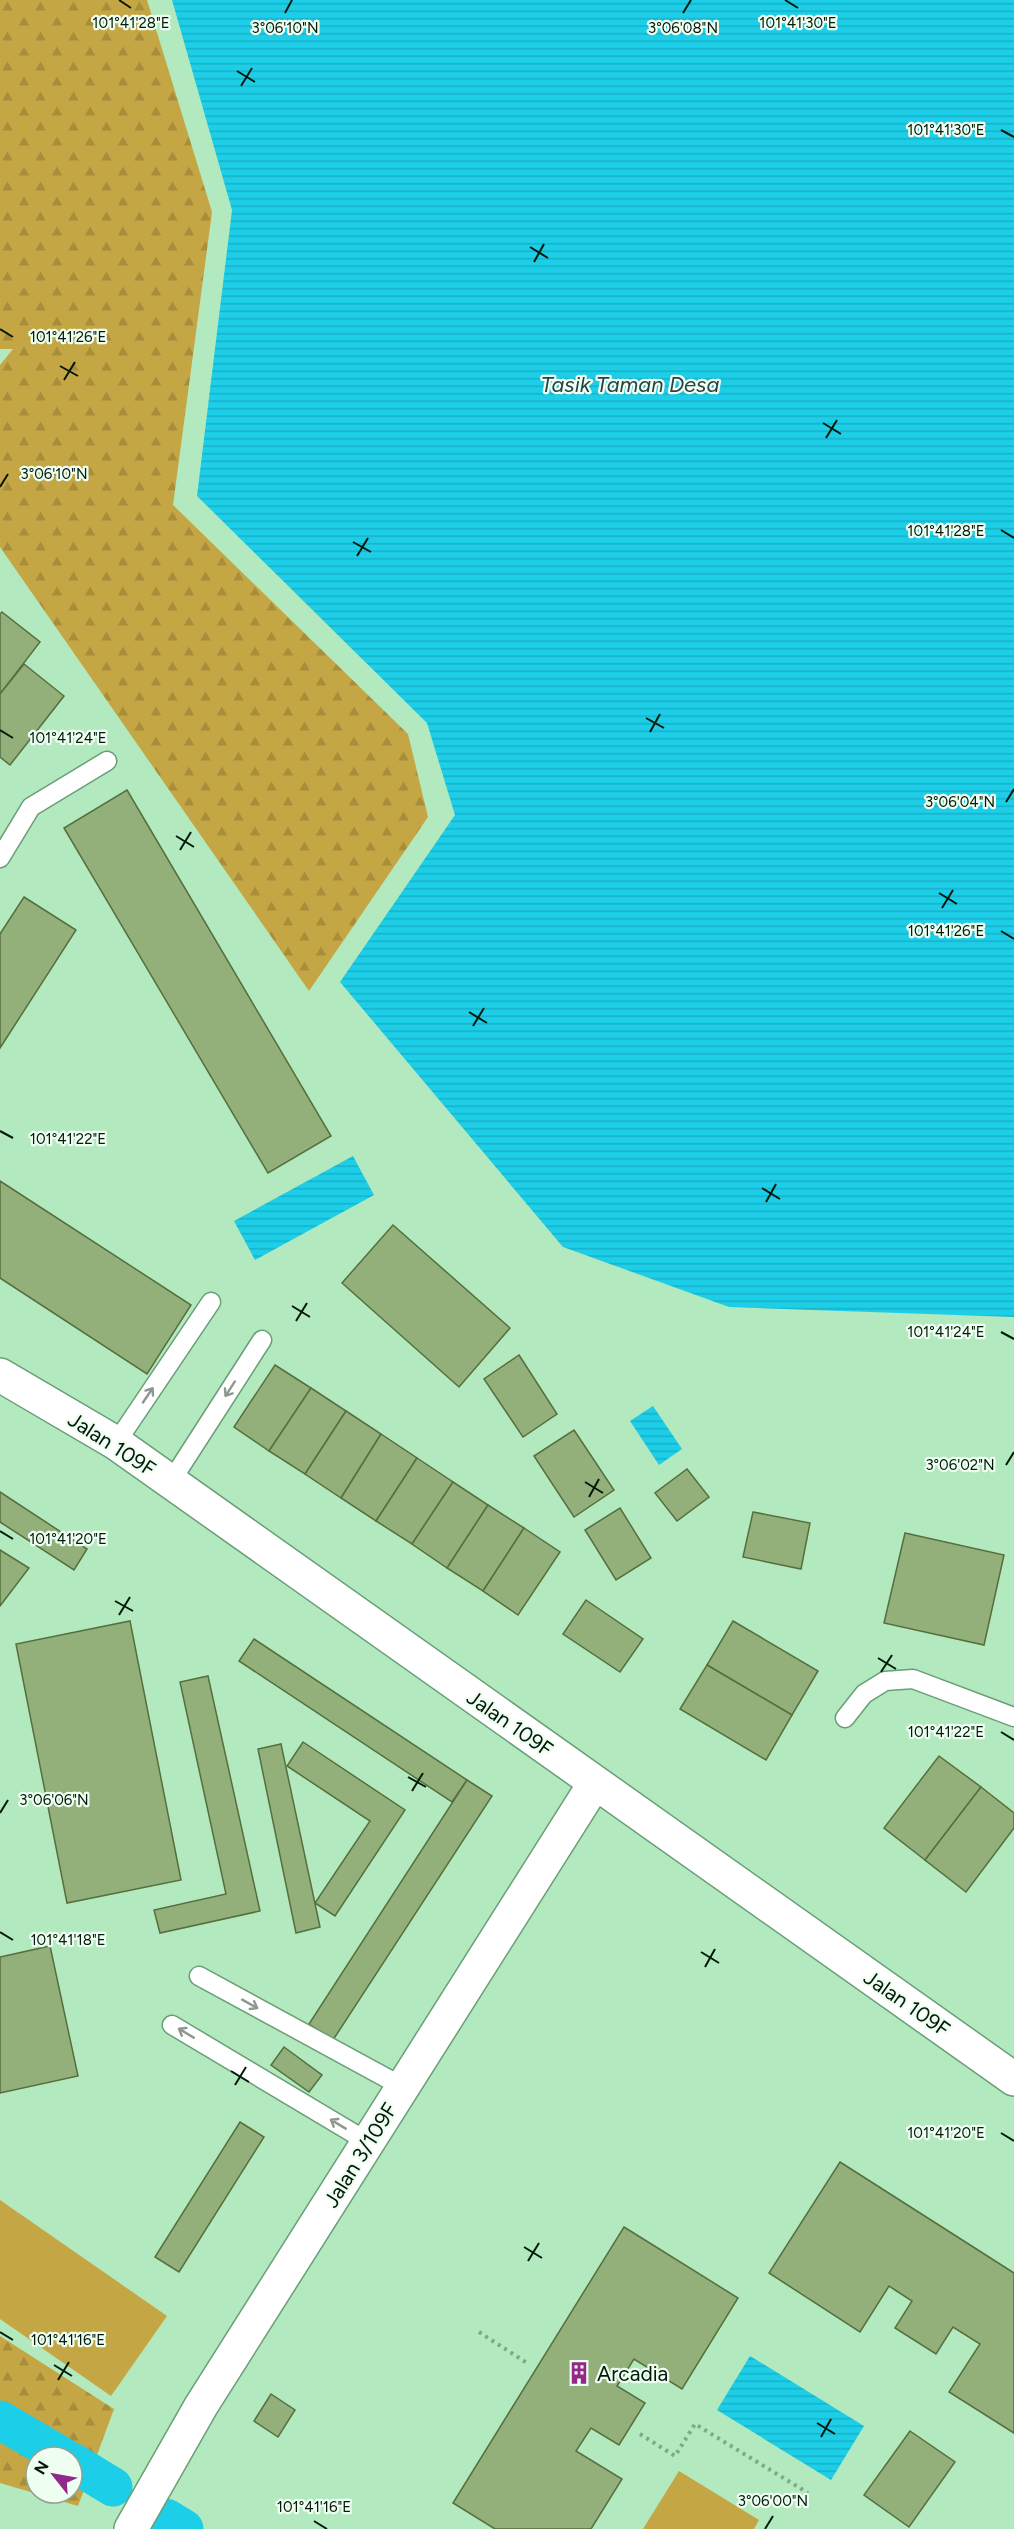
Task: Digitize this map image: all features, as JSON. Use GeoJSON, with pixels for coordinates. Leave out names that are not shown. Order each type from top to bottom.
{"type":"FeatureCollection","features":[{"type":"Feature","properties":{"kind":"street","name":"Jalan 109F"},"geometry":{"type":"LineString","coordinates":[[0,1375],[116,1443],[1014,2079]]}},
{"type":"Feature","properties":{"kind":"street","name":"Jalan 3/109F"},"geometry":{"type":"LineString","coordinates":[[131,2529],[201,2406],[595,1783]]}},
{"type":"Feature","properties":{"kind":"lane"},"geometry":{"type":"LineString","coordinates":[[0,858],[31,807],[107,761]]}},
{"type":"Feature","properties":{"kind":"lane"},"geometry":{"type":"LineString","coordinates":[[116,1443],[211,1302]]}},
{"type":"Feature","properties":{"kind":"lane"},"geometry":{"type":"LineString","coordinates":[[170,1483],[262,1340]]}},
{"type":"Feature","properties":{"kind":"lane"},"geometry":{"type":"LineString","coordinates":[[845,1718],[864,1694],[885,1682],[913,1679],[1014,1717]]}},
{"type":"Feature","properties":{"kind":"lane"},"geometry":{"type":"LineString","coordinates":[[199,1976],[403,2087]]}},
{"type":"Feature","properties":{"kind":"lane"},"geometry":{"type":"LineString","coordinates":[[172,2025],[368,2142]]}},
{"type":"Feature","properties":{"kind":"path"},"geometry":{"type":"LineString","coordinates":[[479,2332],[527,2363]]}},
{"type":"Feature","properties":{"kind":"path"},"geometry":{"type":"LineString","coordinates":[[640,2434],[675,2456],[694,2424],[808,2493]]}},
{"type":"Feature","properties":{"kind":"green space"},"geometry":{"type":"Polygon","coordinates":[[[0,0],[147,0],[212,212],[173,505],[408,734],[428,817],[309,991],[0,547],[0,365],[13,349],[0,349],[0,0]]]}},
{"type":"Feature","properties":{"kind":"green space"},"geometry":{"type":"Polygon","coordinates":[[[0,2200],[167,2316],[111,2396],[0,2319],[0,2200]]]}},
{"type":"Feature","properties":{"kind":"green space"},"geometry":{"type":"Polygon","coordinates":[[[0,2336],[114,2409],[84,2490],[84,2445],[24,2445],[24,2490],[0,2483],[0,2336]]]}},
{"type":"Feature","properties":{"kind":"green space"},"geometry":{"type":"Polygon","coordinates":[[[679,2471],[759,2520],[754,2529],[643,2529],[679,2471]]]}},
{"type":"Feature","properties":{"kind":"water","name":"Tasik Taman Desa"},"geometry":{"type":"Polygon","coordinates":[[[172,0],[1014,0],[1014,1317],[729,1307],[563,1247],[340,982],[455,815],[427,723],[197,496],[232,210],[172,0]]]}},
{"type":"Feature","properties":{"kind":"water"},"geometry":{"type":"Polygon","coordinates":[[[353,1156],[374,1195],[255,1260],[234,1221],[353,1156]]]}},
{"type":"Feature","properties":{"kind":"water"},"geometry":{"type":"Polygon","coordinates":[[[653,1406],[682,1449],[659,1465],[630,1421],[653,1406]]]}},
{"type":"Feature","properties":{"kind":"water"},"geometry":{"type":"Polygon","coordinates":[[[750,2356],[864,2426],[831,2480],[717,2410],[750,2356]]]}},
{"type":"Feature","properties":{"kind":"building"},"geometry":{"type":"Polygon","coordinates":[[[2,612],[40,642],[0,694],[0,614],[2,612]]]}},
{"type":"Feature","properties":{"kind":"building"},"geometry":{"type":"Polygon","coordinates":[[[24,664],[64,696],[10,765],[0,757],[0,694],[24,664]]]}},
{"type":"Feature","properties":{"kind":"building"},"geometry":{"type":"Polygon","coordinates":[[[127,790],[331,1136],[268,1173],[64,828],[127,790]]]}},
{"type":"Feature","properties":{"kind":"building"},"geometry":{"type":"Polygon","coordinates":[[[24,897],[76,930],[0,1048],[0,934],[24,897]]]}},
{"type":"Feature","properties":{"kind":"building"},"geometry":{"type":"Polygon","coordinates":[[[0,1181],[191,1305],[147,1374],[0,1278],[0,1181]]]}},
{"type":"Feature","properties":{"kind":"building"},"geometry":{"type":"Polygon","coordinates":[[[393,1225],[510,1328],[459,1387],[342,1283],[393,1225]]]}},
{"type":"Feature","properties":{"kind":"building"},"geometry":{"type":"Polygon","coordinates":[[[519,1355],[557,1414],[523,1437],[484,1379],[519,1355]]]}},
{"type":"Feature","properties":{"kind":"building"},"geometry":{"type":"Polygon","coordinates":[[[275,1365],[311,1388],[269,1451],[234,1427],[275,1365]]]}},
{"type":"Feature","properties":{"kind":"building"},"geometry":{"type":"Polygon","coordinates":[[[311,1388],[346,1411],[305,1474],[269,1451],[311,1388]]]}},
{"type":"Feature","properties":{"kind":"building"},"geometry":{"type":"Polygon","coordinates":[[[346,1411],[381,1434],[341,1498],[305,1474],[346,1411]]]}},
{"type":"Feature","properties":{"kind":"building"},"geometry":{"type":"Polygon","coordinates":[[[574,1430],[614,1490],[574,1517],[534,1456],[574,1430]]]}},
{"type":"Feature","properties":{"kind":"building"},"geometry":{"type":"Polygon","coordinates":[[[381,1434],[417,1458],[376,1521],[341,1498],[381,1434]]]}},
{"type":"Feature","properties":{"kind":"building"},"geometry":{"type":"Polygon","coordinates":[[[417,1458],[453,1482],[412,1544],[376,1521],[417,1458]]]}},
{"type":"Feature","properties":{"kind":"building"},"geometry":{"type":"Polygon","coordinates":[[[687,1469],[709,1497],[677,1521],[655,1493],[687,1469]]]}},
{"type":"Feature","properties":{"kind":"building"},"geometry":{"type":"Polygon","coordinates":[[[453,1482],[488,1505],[447,1568],[412,1544],[453,1482]]]}},
{"type":"Feature","properties":{"kind":"building"},"geometry":{"type":"Polygon","coordinates":[[[0,1492],[87,1549],[74,1570],[0,1522],[0,1492]]]}},
{"type":"Feature","properties":{"kind":"building"},"geometry":{"type":"Polygon","coordinates":[[[488,1505],[524,1528],[483,1591],[447,1568],[488,1505]]]}},
{"type":"Feature","properties":{"kind":"building"},"geometry":{"type":"Polygon","coordinates":[[[620,1508],[651,1558],[616,1580],[585,1530],[620,1508]]]}},
{"type":"Feature","properties":{"kind":"building"},"geometry":{"type":"Polygon","coordinates":[[[753,1512],[810,1523],[801,1569],[743,1557],[753,1512]]]}},
{"type":"Feature","properties":{"kind":"building"},"geometry":{"type":"Polygon","coordinates":[[[524,1528],[560,1552],[518,1615],[483,1591],[524,1528]]]}},
{"type":"Feature","properties":{"kind":"building"},"geometry":{"type":"Polygon","coordinates":[[[905,1533],[1004,1555],[984,1645],[884,1623],[905,1533]]]}},
{"type":"Feature","properties":{"kind":"building"},"geometry":{"type":"Polygon","coordinates":[[[0,1550],[29,1568],[0,1606],[0,1550]]]}},
{"type":"Feature","properties":{"kind":"building"},"geometry":{"type":"Polygon","coordinates":[[[586,1600],[643,1639],[620,1672],[563,1634],[586,1600]]]}},
{"type":"Feature","properties":{"kind":"building"},"geometry":{"type":"Polygon","coordinates":[[[130,1621],[181,1880],[67,1903],[16,1644],[130,1621]]]}},
{"type":"Feature","properties":{"kind":"building"},"geometry":{"type":"Polygon","coordinates":[[[733,1621],[818,1671],[792,1715],[707,1665],[733,1621]]]}},
{"type":"Feature","properties":{"kind":"building"},"geometry":{"type":"Polygon","coordinates":[[[254,1639],[467,1780],[452,1802],[239,1661],[254,1639]]]}},
{"type":"Feature","properties":{"kind":"building"},"geometry":{"type":"Polygon","coordinates":[[[707,1665],[792,1715],[766,1760],[680,1709],[707,1665]]]}},
{"type":"Feature","properties":{"kind":"building"},"geometry":{"type":"Polygon","coordinates":[[[208,1676],[260,1911],[160,1933],[154,1910],[226,1894],[180,1682],[208,1676]]]}},
{"type":"Feature","properties":{"kind":"building"},"geometry":{"type":"Polygon","coordinates":[[[303,1742],[405,1810],[335,1916],[315,1903],[370,1821],[287,1766],[303,1742]]]}},
{"type":"Feature","properties":{"kind":"building"},"geometry":{"type":"Polygon","coordinates":[[[281,1744],[320,1927],[296,1933],[258,1749],[281,1744]]]}},
{"type":"Feature","properties":{"kind":"building"},"geometry":{"type":"Polygon","coordinates":[[[939,1756],[981,1787],[925,1860],[884,1828],[939,1756]]]}},
{"type":"Feature","properties":{"kind":"building"},"geometry":{"type":"Polygon","coordinates":[[[467,1780],[492,1796],[333,2040],[309,2024],[467,1780]]]}},
{"type":"Feature","properties":{"kind":"building"},"geometry":{"type":"Polygon","coordinates":[[[981,1787],[1014,1813],[1014,1828],[966,1892],[925,1860],[981,1787]]]}},
{"type":"Feature","properties":{"kind":"building"},"geometry":{"type":"Polygon","coordinates":[[[50,1946],[78,2076],[0,2093],[0,1957],[50,1946]]]}},
{"type":"Feature","properties":{"kind":"building"},"geometry":{"type":"Polygon","coordinates":[[[284,2047],[322,2075],[309,2092],[271,2065],[284,2047]]]}},
{"type":"Feature","properties":{"kind":"building"},"geometry":{"type":"Polygon","coordinates":[[[240,2122],[264,2137],[179,2272],[155,2257],[240,2122]]]}},
{"type":"Feature","properties":{"kind":"building"},"geometry":{"type":"Polygon","coordinates":[[[840,2162],[1014,2273],[1014,2433],[949,2392],[980,2344],[953,2327],[936,2354],[895,2328],[912,2301],[889,2286],[860,2332],[769,2273],[840,2162]]]}},
{"type":"Feature","properties":{"kind":"building","name":"Arcadia"},"geometry":{"type":"Polygon","coordinates":[[[624,2227],[738,2298],[682,2389],[634,2359],[617,2386],[645,2403],[619,2445],[591,2428],[576,2451],[622,2479],[591,2529],[495,2529],[453,2503],[624,2227]]]}},
{"type":"Feature","properties":{"kind":"building"},"geometry":{"type":"Polygon","coordinates":[[[271,2394],[295,2410],[278,2437],[254,2421],[271,2394]]]}},
{"type":"Feature","properties":{"kind":"building"},"geometry":{"type":"Polygon","coordinates":[[[910,2431],[955,2462],[909,2527],[864,2495],[910,2431]]]}},
{"type":"Feature","properties":{"kind":"waterway"},"geometry":{"type":"LineString","coordinates":[[0,2420],[43,2445]]}},
{"type":"Feature","properties":{"kind":"waterway"},"geometry":{"type":"LineString","coordinates":[[84,2469],[113,2487]]}},
{"type":"Feature","properties":{"kind":"waterway"},"geometry":{"type":"LineString","coordinates":[[166,2518],[184,2529]]}},
{"type":"Feature","properties":{"kind":"place","name":"Arcadia"},"geometry":{"type":"Point","coordinates":[579,2373]}}]}
